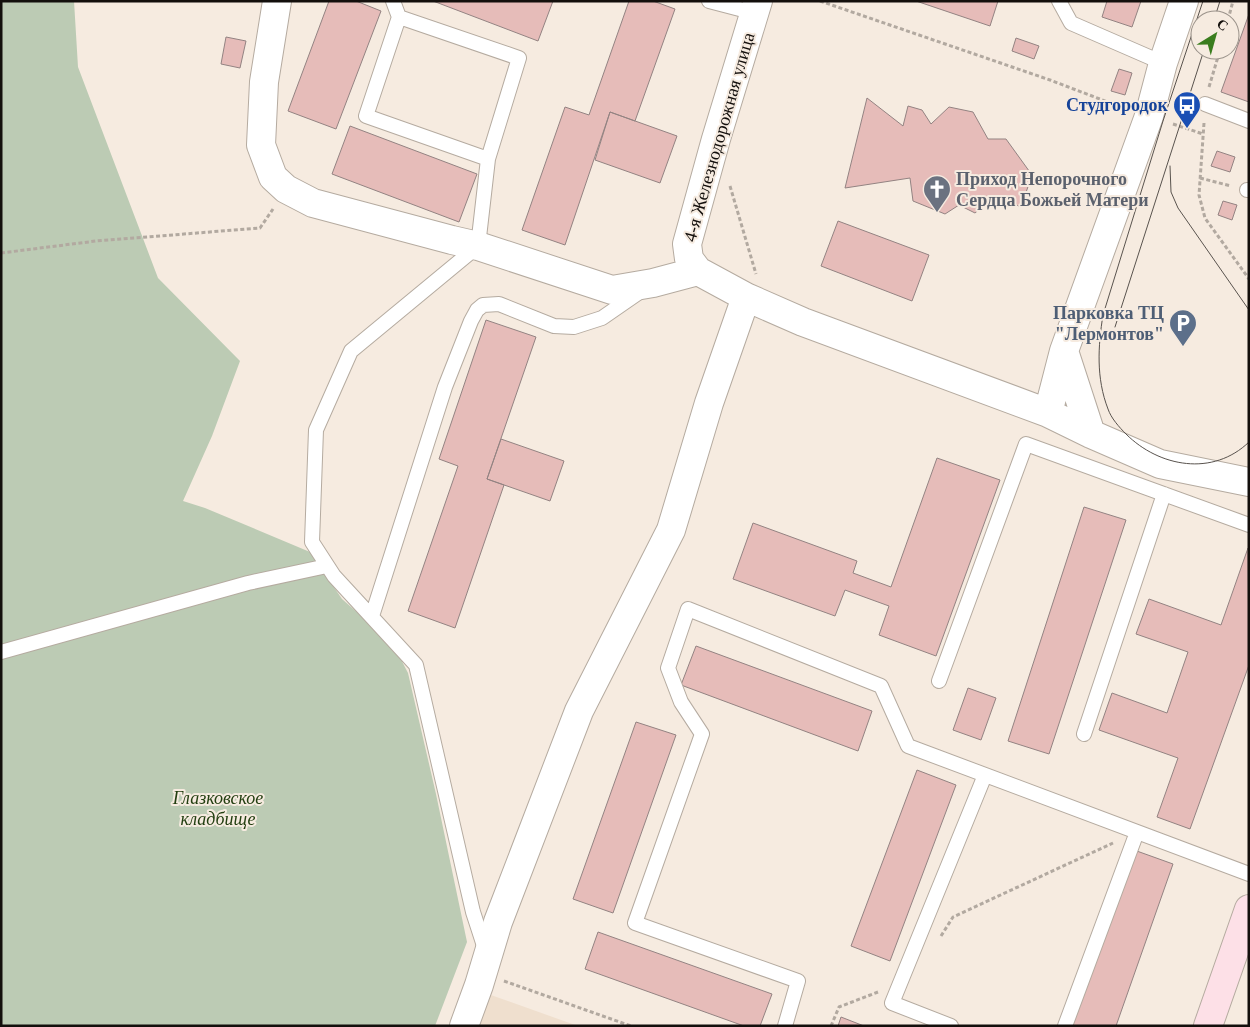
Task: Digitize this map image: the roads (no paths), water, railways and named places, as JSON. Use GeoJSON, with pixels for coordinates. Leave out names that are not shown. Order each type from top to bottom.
{"type":"FeatureCollection","features":[{"type":"Feature","properties":{"kind":"main road"},"geometry":{"type":"LineString","coordinates":[[1208,1026],[1249,908]]}},
{"type":"Feature","properties":{"kind":"street"},"geometry":{"type":"LineString","coordinates":[[277,1],[264,82],[261,145],[273,177],[286,190],[313,203],[478,246],[612,290],[653,283],[698,271],[751,288],[802,322],[1048,412],[1091,434],[1160,464],[1249,482]]}},
{"type":"Feature","properties":{"kind":"street"},"geometry":{"type":"LineString","coordinates":[[1048,412],[1064,350],[1149,116],[1163,64],[1184,1]]}},
{"type":"Feature","properties":{"kind":"street","name":"4-я Железнодорожная улица"},"geometry":{"type":"LineString","coordinates":[[698,271],[689,259],[686,244],[756,7]]}},
{"type":"Feature","properties":{"kind":"street"},"geometry":{"type":"LineString","coordinates":[[464,1026],[498,922],[579,712],[671,530],[709,402],[751,288]]}},
{"type":"Feature","properties":{"kind":"street"},"geometry":{"type":"LineString","coordinates":[[1064,350],[1091,434]]}},
{"type":"Feature","properties":{"kind":"lane"},"geometry":{"type":"LineString","coordinates":[[393,1],[399,17],[366,116],[488,159]]}},
{"type":"Feature","properties":{"kind":"lane"},"geometry":{"type":"LineString","coordinates":[[709,1],[756,7]]}},
{"type":"Feature","properties":{"kind":"lane"},"geometry":{"type":"LineString","coordinates":[[1059,1],[1071,23],[1163,64]]}},
{"type":"Feature","properties":{"kind":"lane"},"geometry":{"type":"LineString","coordinates":[[399,17],[519,58],[488,159],[478,246],[351,351],[316,430],[312,542],[334,576],[416,665],[485,965]]}},
{"type":"Feature","properties":{"kind":"lane"},"geometry":{"type":"LineString","coordinates":[[1205,104],[1249,121]]}},
{"type":"Feature","properties":{"kind":"lane"},"geometry":{"type":"LineString","coordinates":[[372,616],[445,387],[477,310],[483,305],[500,304],[554,326],[574,327],[602,318],[653,283]]}},
{"type":"Feature","properties":{"kind":"lane"},"geometry":{"type":"LineString","coordinates":[[939,680],[1026,444],[1249,525]]}},
{"type":"Feature","properties":{"kind":"lane"},"geometry":{"type":"LineString","coordinates":[[1084,734],[1164,494]]}},
{"type":"Feature","properties":{"kind":"lane"},"geometry":{"type":"LineString","coordinates":[[1,652],[248,583],[328,566]]}},
{"type":"Feature","properties":{"kind":"lane"},"geometry":{"type":"LineString","coordinates":[[785,1026],[798,981],[635,923],[702,734],[681,702],[668,668],[688,609],[881,686],[908,746],[1249,874]]}},
{"type":"Feature","properties":{"kind":"lane"},"geometry":{"type":"LineString","coordinates":[[951,1026],[892,1003],[985,775]]}},
{"type":"Feature","properties":{"kind":"lane"},"geometry":{"type":"LineString","coordinates":[[1065,1026],[1137,832]]}},
{"type":"Feature","properties":{"kind":"tram line"},"geometry":{"type":"LineString","coordinates":[[1203,1],[1163,121],[1103,315],[1099,350],[1101,386],[1113,419],[1126,434],[1154,454],[1186,464],[1203,464],[1235,453],[1249,442]]}},
{"type":"Feature","properties":{"kind":"tram line"},"geometry":{"type":"LineString","coordinates":[[1217,10],[1220,1]]}},
{"type":"Feature","properties":{"kind":"tram line"},"geometry":{"type":"LineString","coordinates":[[1115,327],[1201,60]]}},
{"type":"Feature","properties":{"kind":"tram line"},"geometry":{"type":"LineString","coordinates":[[1170,166],[1171,192],[1178,208],[1249,310]]}},
{"type":"Feature","properties":{"kind":"place","name":"Студгородок"},"geometry":{"type":"Point","coordinates":[1187,129]}},
{"type":"Feature","properties":{"kind":"place","name":"Приход Непорочного Сердца Божьей Матери"},"geometry":{"type":"Point","coordinates":[937,213]}},
{"type":"Feature","properties":{"kind":"place","name":"Парковка ТЦ \"Лермонтов\""},"geometry":{"type":"Point","coordinates":[1183,347]}},
{"type":"Feature","properties":{"kind":"park label","name":"Глазковское кладбище"},"geometry":{"type":"Point","coordinates":[218,808]}}]}
